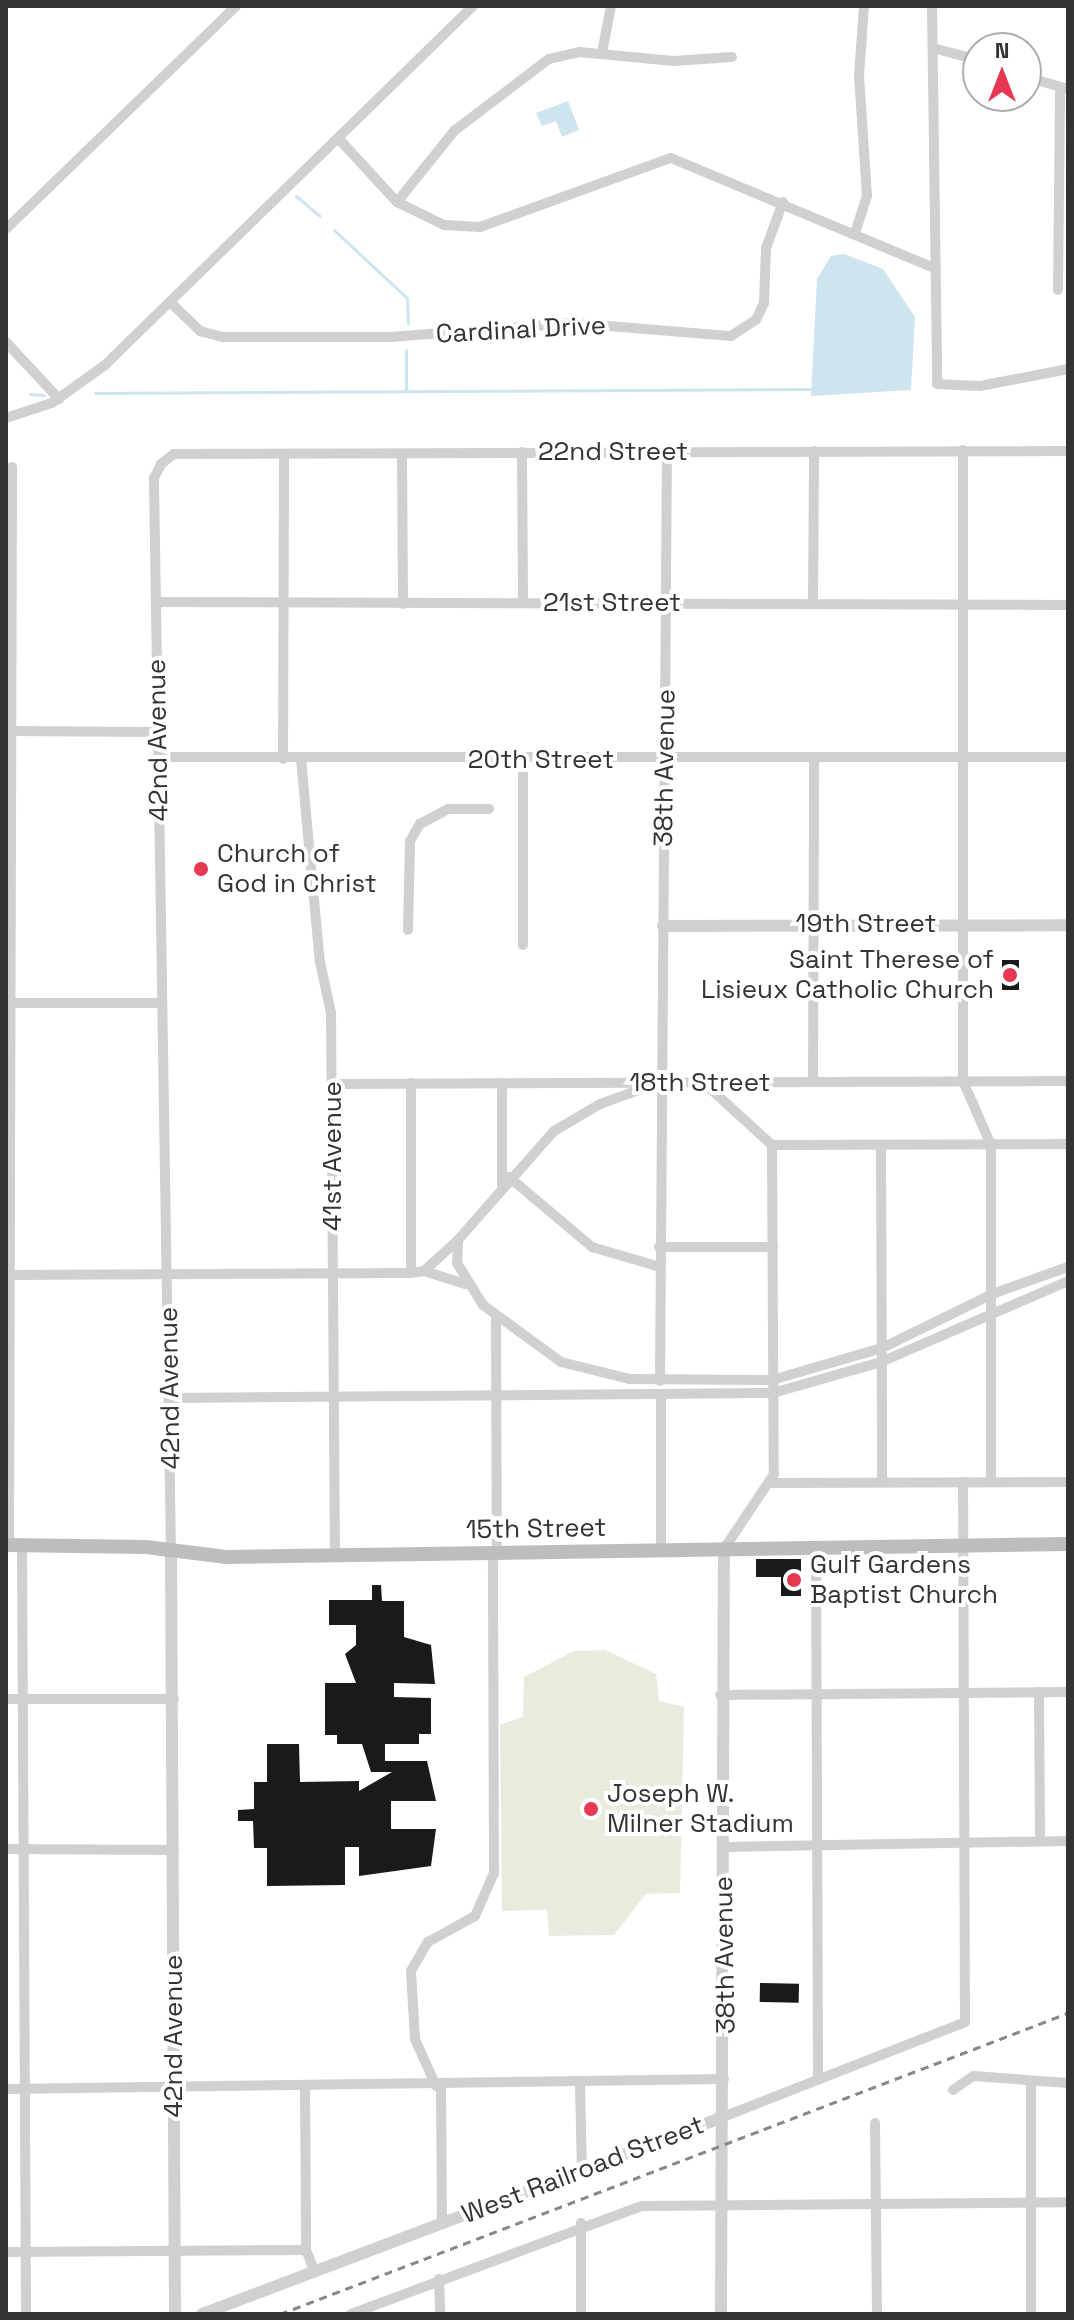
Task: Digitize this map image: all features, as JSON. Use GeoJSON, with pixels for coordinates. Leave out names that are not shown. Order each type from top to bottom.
{"type":"FeatureCollection","features":[{"type":"Feature","properties":{"kind":"main road","name":"15th Street"},"geometry":{"type":"LineString","coordinates":[[12,1545],[335,1555],[1068,1544]]}},
{"type":"Feature","properties":{"kind":"street"},"geometry":{"type":"LineString","coordinates":[[6,229],[236,6]]}},
{"type":"Feature","properties":{"kind":"street"},"geometry":{"type":"LineString","coordinates":[[6,418],[59,399],[170,302],[473,6]]}},
{"type":"Feature","properties":{"kind":"street"},"geometry":{"type":"LineString","coordinates":[[602,53],[611,6]]}},
{"type":"Feature","properties":{"kind":"street"},"geometry":{"type":"LineString","coordinates":[[855,233],[867,196],[859,76],[864,6]]}},
{"type":"Feature","properties":{"kind":"street"},"geometry":{"type":"LineString","coordinates":[[932,6],[932,267],[937,384],[980,386],[1068,369]]}},
{"type":"Feature","properties":{"kind":"street"},"geometry":{"type":"LineString","coordinates":[[933,48],[962,56]]}},
{"type":"Feature","properties":{"kind":"street"},"geometry":{"type":"LineString","coordinates":[[397,202],[454,131],[516,78],[564,54],[732,57]]}},
{"type":"Feature","properties":{"kind":"street"},"geometry":{"type":"LineString","coordinates":[[1042,82],[1064,89],[1058,290]]}},
{"type":"Feature","properties":{"kind":"street"},"geometry":{"type":"LineString","coordinates":[[339,139],[397,202],[444,225],[480,227],[671,158],[783,202],[932,267]]}},
{"type":"Feature","properties":{"kind":"street","name":"Cardinal Drive"},"geometry":{"type":"LineString","coordinates":[[170,302],[200,331],[223,337],[390,337],[572,323],[731,336],[761,312],[769,235],[783,202]]}},
{"type":"Feature","properties":{"kind":"street"},"geometry":{"type":"LineString","coordinates":[[6,342],[59,399]]}},
{"type":"Feature","properties":{"kind":"street"},"geometry":{"type":"LineString","coordinates":[[963,450],[960,758],[963,1081],[991,1145],[991,1482]]}},
{"type":"Feature","properties":{"kind":"street"},"geometry":{"type":"LineString","coordinates":[[813,603],[814,451]]}},
{"type":"Feature","properties":{"kind":"street","name":"22nd Street"},"geometry":{"type":"LineString","coordinates":[[161,464],[174,454],[1068,451]]}},
{"type":"Feature","properties":{"kind":"street"},"geometry":{"type":"LineString","coordinates":[[522,452],[523,603]]}},
{"type":"Feature","properties":{"kind":"street","name":"38th Avenue"},"geometry":{"type":"LineString","coordinates":[[660,1381],[658,1083],[667,760],[667,453]]}},
{"type":"Feature","properties":{"kind":"street"},"geometry":{"type":"LineString","coordinates":[[402,454],[403,604]]}},
{"type":"Feature","properties":{"kind":"street"},"geometry":{"type":"LineString","coordinates":[[283,759],[284,455]]}},
{"type":"Feature","properties":{"kind":"street","name":"42nd Avenue"},"geometry":{"type":"LineString","coordinates":[[161,464],[154,478],[161,1003],[172,1398],[175,2314]]}},
{"type":"Feature","properties":{"kind":"street"},"geometry":{"type":"LineString","coordinates":[[12,467],[7,1275],[12,1545],[24,1699],[26,2314]]}},
{"type":"Feature","properties":{"kind":"street","name":"21st Street"},"geometry":{"type":"LineString","coordinates":[[156,602],[1068,605]]}},
{"type":"Feature","properties":{"kind":"street"},"geometry":{"type":"LineString","coordinates":[[9,731],[157,732]]}},
{"type":"Feature","properties":{"kind":"street","name":"20th Street"},"geometry":{"type":"LineString","coordinates":[[158,757],[667,760],[1068,757]]}},
{"type":"Feature","properties":{"kind":"street","name":"41st Avenue"},"geometry":{"type":"LineString","coordinates":[[301,759],[333,1084],[335,1555]]}},
{"type":"Feature","properties":{"kind":"street"},"geometry":{"type":"LineString","coordinates":[[523,759],[523,945]]}},
{"type":"Feature","properties":{"kind":"street"},"geometry":{"type":"LineString","coordinates":[[813,1082],[814,760]]}},
{"type":"Feature","properties":{"kind":"street"},"geometry":{"type":"LineString","coordinates":[[408,930],[410,841],[420,824],[448,809],[489,809]]}},
{"type":"Feature","properties":{"kind":"street","name":"19th Street"},"geometry":{"type":"LineString","coordinates":[[663,926],[1068,925]]}},
{"type":"Feature","properties":{"kind":"street"},"geometry":{"type":"LineString","coordinates":[[8,1003],[161,1003]]}},
{"type":"Feature","properties":{"kind":"street","name":"18th Street"},"geometry":{"type":"LineString","coordinates":[[333,1084],[1068,1081]]}},
{"type":"Feature","properties":{"kind":"street"},"geometry":{"type":"LineString","coordinates":[[411,1083],[411,1273]]}},
{"type":"Feature","properties":{"kind":"street"},"geometry":{"type":"LineString","coordinates":[[502,1083],[505,1181]]}},
{"type":"Feature","properties":{"kind":"street"},"geometry":{"type":"LineString","coordinates":[[424,1271],[458,1240],[505,1181],[570,1119],[658,1083]]}},
{"type":"Feature","properties":{"kind":"street"},"geometry":{"type":"LineString","coordinates":[[704,1083],[772,1145],[1068,1144]]}},
{"type":"Feature","properties":{"kind":"street"},"geometry":{"type":"LineString","coordinates":[[724,1549],[772,1483],[772,1145]]}},
{"type":"Feature","properties":{"kind":"street"},"geometry":{"type":"LineString","coordinates":[[881,1145],[882,1482]]}},
{"type":"Feature","properties":{"kind":"street"},"geometry":{"type":"LineString","coordinates":[[505,1181],[592,1247],[660,1267]]}},
{"type":"Feature","properties":{"kind":"street"},"geometry":{"type":"LineString","coordinates":[[458,1240],[465,1284]]}},
{"type":"Feature","properties":{"kind":"street"},"geometry":{"type":"LineString","coordinates":[[659,1247],[773,1247]]}},
{"type":"Feature","properties":{"kind":"street"},"geometry":{"type":"LineString","coordinates":[[7,1275],[334,1275],[424,1271],[465,1284],[496,1319],[569,1365],[660,1381],[772,1380],[882,1348],[992,1294],[1068,1267]]}},
{"type":"Feature","properties":{"kind":"street"},"geometry":{"type":"LineString","coordinates":[[172,1398],[773,1393],[881,1362],[991,1309],[1068,1281]]}},
{"type":"Feature","properties":{"kind":"street"},"geometry":{"type":"LineString","coordinates":[[442,2223],[439,2086],[415,2039],[411,1971],[428,1942],[475,1916],[494,1873],[496,1319]]}},
{"type":"Feature","properties":{"kind":"street"},"geometry":{"type":"LineString","coordinates":[[598,1394],[660,1381]]}},
{"type":"Feature","properties":{"kind":"street"},"geometry":{"type":"LineString","coordinates":[[661,1394],[661,1551]]}},
{"type":"Feature","properties":{"kind":"street"},"geometry":{"type":"LineString","coordinates":[[963,1482],[967,1842]]}},
{"type":"Feature","properties":{"kind":"street"},"geometry":{"type":"LineString","coordinates":[[772,1483],[1068,1482]]}},
{"type":"Feature","properties":{"kind":"street"},"geometry":{"type":"LineString","coordinates":[[816,1548],[818,2080]]}},
{"type":"Feature","properties":{"kind":"street","name":"38th Avenue"},"geometry":{"type":"LineString","coordinates":[[721,2314],[724,1847],[720,1695],[724,1549]]}},
{"type":"Feature","properties":{"kind":"street"},"geometry":{"type":"LineString","coordinates":[[1039,1692],[1040,1840]]}},
{"type":"Feature","properties":{"kind":"street"},"geometry":{"type":"LineString","coordinates":[[720,1695],[1068,1692]]}},
{"type":"Feature","properties":{"kind":"street"},"geometry":{"type":"LineString","coordinates":[[6,1699],[174,1699]]}},
{"type":"Feature","properties":{"kind":"street"},"geometry":{"type":"LineString","coordinates":[[724,1847],[1068,1841]]}},
{"type":"Feature","properties":{"kind":"street","name":"West Railroad Street"},"geometry":{"type":"LineString","coordinates":[[202,2314],[963,2024],[967,1842]]}},
{"type":"Feature","properties":{"kind":"street"},"geometry":{"type":"LineString","coordinates":[[6,1849],[174,1850]]}},
{"type":"Feature","properties":{"kind":"street"},"geometry":{"type":"LineString","coordinates":[[953,2090],[964,2077],[1068,2083]]}},
{"type":"Feature","properties":{"kind":"street"},"geometry":{"type":"LineString","coordinates":[[6,2089],[305,2088],[724,2079]]}},
{"type":"Feature","properties":{"kind":"street"},"geometry":{"type":"LineString","coordinates":[[1031,2083],[1031,2314]]}},
{"type":"Feature","properties":{"kind":"street"},"geometry":{"type":"LineString","coordinates":[[580,2084],[582,2169]]}},
{"type":"Feature","properties":{"kind":"street"},"geometry":{"type":"LineString","coordinates":[[305,2088],[306,2250],[315,2272]]}},
{"type":"Feature","properties":{"kind":"street"},"geometry":{"type":"LineString","coordinates":[[875,2123],[877,2314]]}},
{"type":"Feature","properties":{"kind":"street","name":"West Railroad Street"},"geometry":{"type":"LineString","coordinates":[[351,2314],[581,2223],[642,2206],[722,2202],[1068,2202]]}},
{"type":"Feature","properties":{"kind":"street"},"geometry":{"type":"LineString","coordinates":[[581,2223],[581,2314]]}},
{"type":"Feature","properties":{"kind":"street"},"geometry":{"type":"LineString","coordinates":[[6,2252],[306,2250]]}},
{"type":"Feature","properties":{"kind":"street"},"geometry":{"type":"LineString","coordinates":[[439,2279],[440,2314]]}},
{"type":"Feature","properties":{"kind":"shaded area","name":"Joseph W. Milner Stadium"},"geometry":{"type":"Polygon","coordinates":[[[605,1650],[656,1674],[659,1701],[684,1707],[680,1893],[646,1894],[614,1935],[549,1936],[547,1910],[502,1911],[500,1725],[523,1717],[524,1677],[574,1651],[605,1650]]]}},
{"type":"Feature","properties":{"kind":"water"},"geometry":{"type":"Polygon","coordinates":[[[568,101],[579,130],[562,137],[556,121],[542,126],[536,113],[568,101]]]}},
{"type":"Feature","properties":{"kind":"water"},"geometry":{"type":"Polygon","coordinates":[[[844,254],[883,269],[915,317],[911,390],[811,396],[817,279],[831,256],[844,254]]]}},
{"type":"Feature","properties":{"kind":"building","name":"Saint Therese of Lisieux Catholic Church"},"geometry":{"type":"Polygon","coordinates":[[[1002,960],[1019,960],[1019,990],[1002,990],[1002,960]]]}},
{"type":"Feature","properties":{"kind":"building","name":"Gulf Gardens Baptist Church"},"geometry":{"type":"Polygon","coordinates":[[[756,1559],[801,1559],[801,1596],[781,1596],[781,1577],[756,1577],[756,1559]]]}},
{"type":"Feature","properties":{"kind":"building"},"geometry":{"type":"Polygon","coordinates":[[[372,1585],[381,1585],[382,1601],[404,1601],[404,1637],[431,1645],[435,1684],[394,1683],[394,1697],[431,1698],[431,1734],[419,1734],[419,1744],[385,1744],[385,1761],[427,1761],[436,1801],[391,1801],[391,1829],[436,1829],[431,1866],[359,1876],[359,1847],[345,1847],[345,1885],[267,1886],[267,1848],[254,1848],[253,1821],[238,1821],[238,1810],[254,1809],[254,1782],[267,1782],[267,1744],[299,1744],[300,1782],[359,1781],[359,1791],[392,1772],[371,1772],[362,1744],[337,1744],[337,1735],[325,1735],[325,1683],[356,1683],[345,1654],[356,1645],[356,1625],[329,1625],[329,1600],[372,1600],[372,1585]]]}},
{"type":"Feature","properties":{"kind":"building"},"geometry":{"type":"Polygon","coordinates":[[[760,1983],[799,1984],[799,2003],[760,2002],[760,1983]]]}},
{"type":"Feature","properties":{"kind":"waterway"},"geometry":{"type":"LineString","coordinates":[[296,196],[320,216]]}},
{"type":"Feature","properties":{"kind":"waterway"},"geometry":{"type":"LineString","coordinates":[[334,230],[407,298],[408,323]]}},
{"type":"Feature","properties":{"kind":"waterway"},"geometry":{"type":"LineString","coordinates":[[406,350],[406,390]]}},
{"type":"Feature","properties":{"kind":"waterway"},"geometry":{"type":"LineString","coordinates":[[95,393],[814,389]]}},
{"type":"Feature","properties":{"kind":"waterway"},"geometry":{"type":"LineString","coordinates":[[30,394],[44,395]]}},
{"type":"Feature","properties":{"kind":"railway"},"geometry":{"type":"LineString","coordinates":[[280,2314],[1068,2013]]}},
{"type":"Feature","properties":{"kind":"place","name":"Church of God in Christ"},"geometry":{"type":"Point","coordinates":[201,869]}},
{"type":"Feature","properties":{"kind":"place","name":"Saint Therese of Lisieux Catholic Church"},"geometry":{"type":"Point","coordinates":[1010,975]}},
{"type":"Feature","properties":{"kind":"place","name":"Gulf Gardens Baptist Church"},"geometry":{"type":"Point","coordinates":[794,1580]}},
{"type":"Feature","properties":{"kind":"place","name":"Joseph W. Milner Stadium"},"geometry":{"type":"Point","coordinates":[591,1809]}}]}
